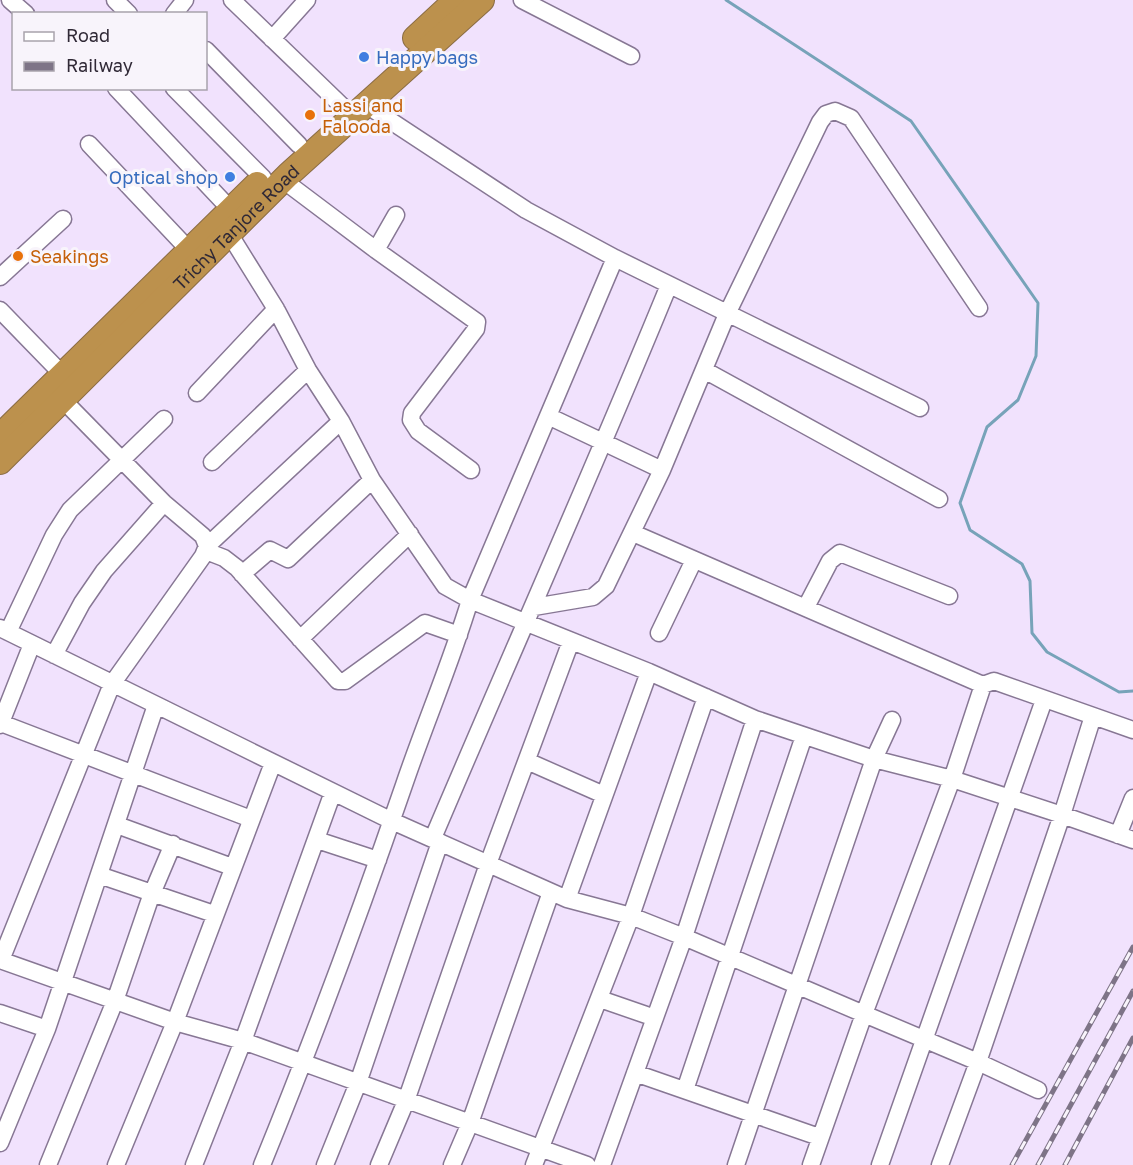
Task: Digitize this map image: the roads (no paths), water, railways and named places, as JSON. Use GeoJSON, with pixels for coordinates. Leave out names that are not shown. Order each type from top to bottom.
{"type":"FeatureCollection","features":[{"type":"Feature","properties":{"kind":"highway","name":"Trichy Tanjore Road"},"geometry":{"type":"LineString","coordinates":[[0,436],[231,210],[273,179],[354,105],[482,0]]}},
{"type":"Feature","properties":{"kind":"highway","name":"Trichy Tanjore Road"},"geometry":{"type":"LineString","coordinates":[[0,462],[230,235],[299,145],[354,105],[448,2]]}},
{"type":"Feature","properties":{"kind":"street"},"geometry":{"type":"LineString","coordinates":[[10,0],[24,12]]}},
{"type":"Feature","properties":{"kind":"street"},"geometry":{"type":"LineString","coordinates":[[115,0],[127,12]]}},
{"type":"Feature","properties":{"kind":"street"},"geometry":{"type":"LineString","coordinates":[[176,12],[185,0]]}},
{"type":"Feature","properties":{"kind":"street"},"geometry":{"type":"LineString","coordinates":[[232,0],[272,39],[354,105],[526,210],[615,258],[920,408]]}},
{"type":"Feature","properties":{"kind":"street"},"geometry":{"type":"LineString","coordinates":[[272,39],[307,0]]}},
{"type":"Feature","properties":{"kind":"street"},"geometry":{"type":"LineString","coordinates":[[522,0],[631,56]]}},
{"type":"Feature","properties":{"kind":"street"},"geometry":{"type":"LineString","coordinates":[[207,51],[299,145]]}},
{"type":"Feature","properties":{"kind":"street"},"geometry":{"type":"LineString","coordinates":[[118,90],[231,210]]}},
{"type":"Feature","properties":{"kind":"street"},"geometry":{"type":"LineString","coordinates":[[176,90],[273,179],[477,322],[476,329],[412,413],[411,420],[418,431],[471,470]]}},
{"type":"Feature","properties":{"kind":"street"},"geometry":{"type":"LineString","coordinates":[[534,607],[579,600],[599,594],[633,533],[706,370],[727,314],[820,122],[826,114],[834,111],[851,118],[979,308]]}},
{"type":"Feature","properties":{"kind":"street"},"geometry":{"type":"LineString","coordinates":[[90,144],[189,250]]}},
{"type":"Feature","properties":{"kind":"street"},"geometry":{"type":"LineString","coordinates":[[376,250],[396,215]]}},
{"type":"Feature","properties":{"kind":"street"},"geometry":{"type":"LineString","coordinates":[[0,277],[63,219]]}},
{"type":"Feature","properties":{"kind":"street"},"geometry":{"type":"LineString","coordinates":[[230,235],[276,309],[308,370],[341,421],[372,480],[445,586],[470,600],[649,672],[755,719],[874,759],[952,778],[1125,837],[1133,798]]}},
{"type":"Feature","properties":{"kind":"street"},"geometry":{"type":"LineString","coordinates":[[262,1165],[304,1063],[457,644],[470,600],[615,258]]}},
{"type":"Feature","properties":{"kind":"street"},"geometry":{"type":"LineString","coordinates":[[325,1165],[358,1083],[437,840],[512,650],[534,607],[669,285]]}},
{"type":"Feature","properties":{"kind":"street"},"geometry":{"type":"LineString","coordinates":[[197,393],[276,309]]}},
{"type":"Feature","properties":{"kind":"street"},"geometry":{"type":"LineString","coordinates":[[0,310],[63,375]]}},
{"type":"Feature","properties":{"kind":"street"},"geometry":{"type":"LineString","coordinates":[[212,462],[308,370]]}},
{"type":"Feature","properties":{"kind":"street"},"geometry":{"type":"LineString","coordinates":[[706,370],[939,499]]}},
{"type":"Feature","properties":{"kind":"street"},"geometry":{"type":"LineString","coordinates":[[63,400],[164,504],[203,536],[206,548],[234,567],[334,678],[342,682],[425,623],[457,644]]}},
{"type":"Feature","properties":{"kind":"street"},"geometry":{"type":"LineString","coordinates":[[548,416],[662,470]]}},
{"type":"Feature","properties":{"kind":"street"},"geometry":{"type":"LineString","coordinates":[[164,419],[65,519],[54,535],[4,630],[392,821],[488,864],[567,899],[631,916],[730,958],[800,984],[1038,1090]]}},
{"type":"Feature","properties":{"kind":"street"},"geometry":{"type":"LineString","coordinates":[[341,421],[206,548],[112,684],[1,960],[64,980],[175,1022],[243,1041],[587,1165]]}},
{"type":"Feature","properties":{"kind":"street"},"geometry":{"type":"LineString","coordinates":[[234,567],[270,550],[288,559],[372,480]]}},
{"type":"Feature","properties":{"kind":"street"},"geometry":{"type":"LineString","coordinates":[[54,655],[82,603],[104,571],[164,504]]}},
{"type":"Feature","properties":{"kind":"street"},"geometry":{"type":"LineString","coordinates":[[633,533],[983,685],[993,681],[1133,730]]}},
{"type":"Feature","properties":{"kind":"street"},"geometry":{"type":"LineString","coordinates":[[300,639],[410,534]]}},
{"type":"Feature","properties":{"kind":"street"},"geometry":{"type":"LineString","coordinates":[[806,607],[830,561],[840,553],[950,596]]}},
{"type":"Feature","properties":{"kind":"street"},"geometry":{"type":"LineString","coordinates":[[659,633],[694,560]]}},
{"type":"Feature","properties":{"kind":"street"},"geometry":{"type":"LineString","coordinates":[[379,1165],[406,1101],[488,864],[571,641]]}},
{"type":"Feature","properties":{"kind":"street"},"geometry":{"type":"LineString","coordinates":[[32,644],[1,724],[251,819]]}},
{"type":"Feature","properties":{"kind":"street"},"geometry":{"type":"LineString","coordinates":[[567,899],[649,672]]}},
{"type":"Feature","properties":{"kind":"street"},"geometry":{"type":"LineString","coordinates":[[811,1165],[819,1137],[952,778],[983,685]]}},
{"type":"Feature","properties":{"kind":"street"},"geometry":{"type":"LineString","coordinates":[[534,1165],[631,916],[706,697]]}},
{"type":"Feature","properties":{"kind":"street"},"geometry":{"type":"LineString","coordinates":[[880,1165],[1044,700]]}},
{"type":"Feature","properties":{"kind":"street"},"geometry":{"type":"LineString","coordinates":[[0,1143],[48,1029],[156,705]]}},
{"type":"Feature","properties":{"kind":"street"},"geometry":{"type":"LineString","coordinates":[[940,1165],[978,1062],[1062,815],[1093,716]]}},
{"type":"Feature","properties":{"kind":"street"},"geometry":{"type":"LineString","coordinates":[[602,1165],[684,937],[755,719]]}},
{"type":"Feature","properties":{"kind":"street"},"geometry":{"type":"LineString","coordinates":[[736,1165],[800,984],[874,759],[892,720]]}},
{"type":"Feature","properties":{"kind":"street"},"geometry":{"type":"LineString","coordinates":[[685,1090],[804,736]]}},
{"type":"Feature","properties":{"kind":"street"},"geometry":{"type":"LineString","coordinates":[[526,761],[603,795]]}},
{"type":"Feature","properties":{"kind":"street"},"geometry":{"type":"LineString","coordinates":[[116,1165],[175,1022],[273,763]]}},
{"type":"Feature","properties":{"kind":"street"},"geometry":{"type":"LineString","coordinates":[[194,1165],[243,1041],[317,840],[324,788]]}},
{"type":"Feature","properties":{"kind":"street"},"geometry":{"type":"LineString","coordinates":[[117,825],[232,867]]}},
{"type":"Feature","properties":{"kind":"street"},"geometry":{"type":"LineString","coordinates":[[317,840],[378,860]]}},
{"type":"Feature","properties":{"kind":"street"},"geometry":{"type":"LineString","coordinates":[[48,1165],[115,1001],[152,893],[173,844]]}},
{"type":"Feature","properties":{"kind":"street"},"geometry":{"type":"LineString","coordinates":[[99,875],[214,914]]}},
{"type":"Feature","properties":{"kind":"street"},"geometry":{"type":"LineString","coordinates":[[452,1165],[470,1123],[551,892]]}},
{"type":"Feature","properties":{"kind":"street"},"geometry":{"type":"LineString","coordinates":[[600,999],[655,1018]]}},
{"type":"Feature","properties":{"kind":"street"},"geometry":{"type":"LineString","coordinates":[[0,1013],[48,1029]]}},
{"type":"Feature","properties":{"kind":"street"},"geometry":{"type":"LineString","coordinates":[[635,1073],[819,1137]]}},
{"type":"Feature","properties":{"kind":"waterway"},"geometry":{"type":"LineString","coordinates":[[726,0],[911,121],[1038,303],[1036,356],[1018,400],[987,427],[960,503],[970,530],[1022,564],[1030,581],[1032,633],[1047,652],[1119,692],[1133,691]]}},
{"type":"Feature","properties":{"kind":"railway"},"geometry":{"type":"LineString","coordinates":[[1012,1165],[1133,947]]}},
{"type":"Feature","properties":{"kind":"railway"},"geometry":{"type":"LineString","coordinates":[[1038,1165],[1133,991]]}},
{"type":"Feature","properties":{"kind":"railway"},"geometry":{"type":"LineString","coordinates":[[1065,1165],[1133,1038]]}},
{"type":"Feature","properties":{"kind":"place","name":"Happy bags"},"geometry":{"type":"Point","coordinates":[364,57]}},
{"type":"Feature","properties":{"kind":"place","name":"Lassi and Falooda"},"geometry":{"type":"Point","coordinates":[310,115]}},
{"type":"Feature","properties":{"kind":"place","name":"Optical shop"},"geometry":{"type":"Point","coordinates":[230,177]}},
{"type":"Feature","properties":{"kind":"place","name":"Seakings"},"geometry":{"type":"Point","coordinates":[18,256]}}]}
